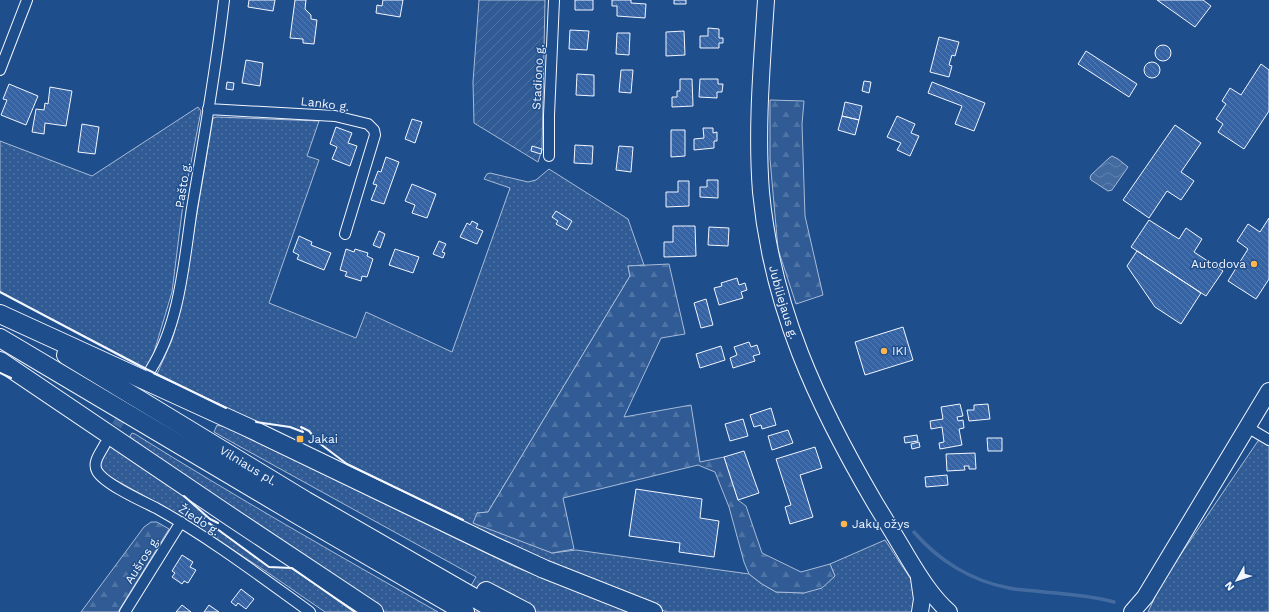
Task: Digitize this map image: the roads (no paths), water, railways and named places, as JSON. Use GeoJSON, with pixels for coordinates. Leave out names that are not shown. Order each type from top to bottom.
{"type":"FeatureCollection","features":[{"type":"Feature","properties":{"kind":"highway","name":"Vilniaus pl."},"geometry":{"type":"LineString","coordinates":[[0,314],[459,596]]}},
{"type":"Feature","properties":{"kind":"highway"},"geometry":{"type":"LineString","coordinates":[[0,314],[249,428],[502,550],[544,569],[653,612]]}},
{"type":"Feature","properties":{"kind":"highway","name":"Vilniaus pl."},"geometry":{"type":"LineString","coordinates":[[0,338],[459,596],[499,612]]}},
{"type":"Feature","properties":{"kind":"highway"},"geometry":{"type":"LineString","coordinates":[[0,361],[374,612]]}},
{"type":"Feature","properties":{"kind":"highway"},"geometry":{"type":"LineString","coordinates":[[459,596],[526,612]]}},
{"type":"Feature","properties":{"kind":"main road","name":"Jubiliejaus g."},"geometry":{"type":"LineString","coordinates":[[766,0],[760,109],[761,191],[772,261],[782,301],[806,369],[832,426],[858,474],[918,574],[934,596],[949,612]]}},
{"type":"Feature","properties":{"kind":"main road"},"geometry":{"type":"LineString","coordinates":[[1132,612],[1144,605],[1269,391]]}},
{"type":"Feature","properties":{"kind":"main road"},"geometry":{"type":"LineString","coordinates":[[918,574],[922,599],[920,612]]}},
{"type":"Feature","properties":{"kind":"street"},"geometry":{"type":"LineString","coordinates":[[0,70],[27,0]]}},
{"type":"Feature","properties":{"kind":"street","name":"Pašto g."},"geometry":{"type":"LineString","coordinates":[[151,369],[165,342],[176,304],[224,0]]}},
{"type":"Feature","properties":{"kind":"street","name":"Stadiono g."},"geometry":{"type":"LineString","coordinates":[[549,156],[549,115],[554,0]]}},
{"type":"Feature","properties":{"kind":"street","name":"Lanko g."},"geometry":{"type":"LineString","coordinates":[[208,109],[334,116],[368,124],[374,130],[375,135],[345,234]]}},
{"type":"Feature","properties":{"kind":"street"},"geometry":{"type":"LineString","coordinates":[[1247,427],[1269,440]]}},
{"type":"Feature","properties":{"kind":"street","name":"Žiedo g."},"geometry":{"type":"LineString","coordinates":[[106,444],[96,461],[95,466],[102,478],[181,522],[310,612]]}},
{"type":"Feature","properties":{"kind":"street","name":"Aušros g."},"geometry":{"type":"LineString","coordinates":[[125,612],[181,522]]}},
{"type":"Feature","properties":{"kind":"water"},"geometry":{"type":"Polygon","coordinates":[[[1112,156],[1128,167],[1112,190],[1108,191],[1090,178],[1091,175],[1112,156]]]}},
{"type":"Feature","properties":{"kind":"waterway"},"geometry":{"type":"LineString","coordinates":[[914,532],[934,552],[956,568],[969,575],[995,585],[1012,589],[1085,596],[1114,602]]}},
{"type":"Feature","properties":{"kind":"tunnel"},"geometry":{"type":"LineString","coordinates":[[109,439],[127,408]]}},
{"type":"Feature","properties":{"kind":"place","name":"Autodova"},"geometry":{"type":"Point","coordinates":[1254,264]}},
{"type":"Feature","properties":{"kind":"place","name":"IKI"},"geometry":{"type":"Point","coordinates":[884,351]}},
{"type":"Feature","properties":{"kind":"place","name":"Jakai"},"geometry":{"type":"Point","coordinates":[300,439]}},
{"type":"Feature","properties":{"kind":"place","name":"Jakų ožys"},"geometry":{"type":"Point","coordinates":[844,524]}}]}
